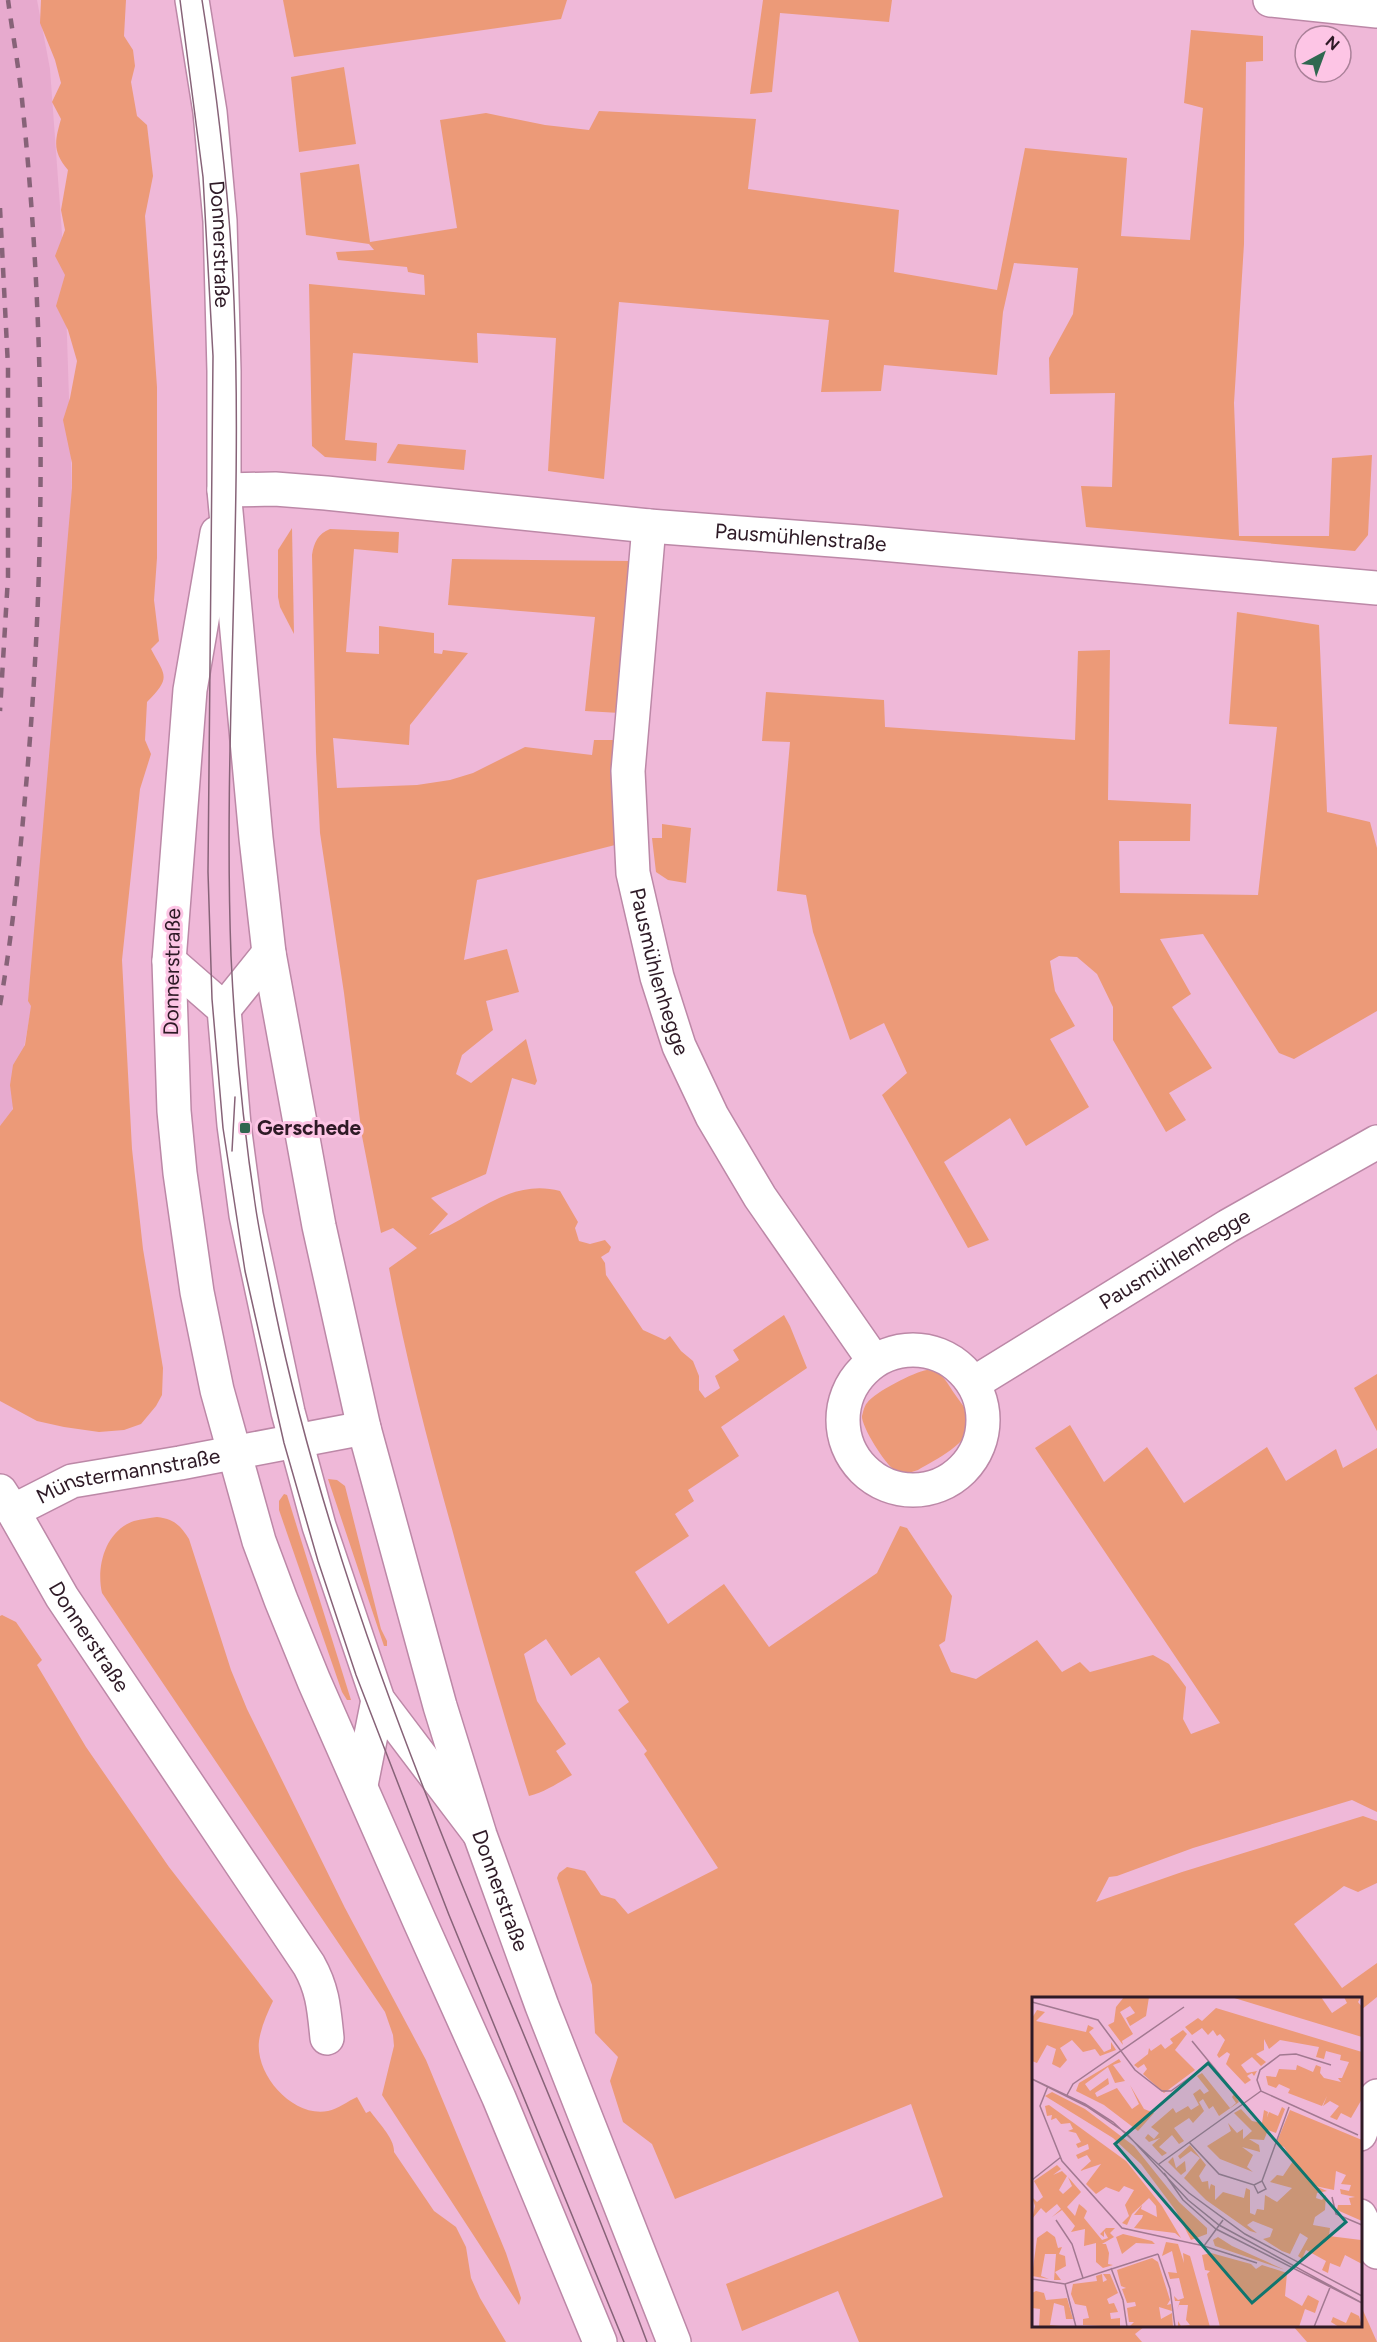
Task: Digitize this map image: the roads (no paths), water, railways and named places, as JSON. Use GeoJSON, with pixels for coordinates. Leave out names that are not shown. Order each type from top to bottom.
{"type":"FeatureCollection","features":[{"type":"Feature","properties":{"kind":"main road","name":"Donnerstraße"},"geometry":{"type":"LineString","coordinates":[[192,0],[210,112],[219,221],[224,371],[224,490],[254,815],[269,953],[308,1169],[364,1428],[440,1706],[480,1835],[542,2006],[674,2342]]}},
{"type":"Feature","properties":{"kind":"main road"},"geometry":{"type":"LineString","coordinates":[[1270,0],[1377,11]]}},
{"type":"Feature","properties":{"kind":"main road","name":"Pausmühlenstraße"},"geometry":{"type":"LineString","coordinates":[[224,490],[275,489],[326,493],[650,526],[918,547],[1377,588]]}},
{"type":"Feature","properties":{"kind":"main road","name":"Donnerstraße"},"geometry":{"type":"LineString","coordinates":[[224,490],[190,690],[169,961],[174,1111],[196,1292],[233,1452],[262,1551],[314,1681],[503,2107],[600,2342]]}},
{"type":"Feature","properties":{"kind":"main road","name":"Pausmühlenhegge"},"geometry":{"type":"LineString","coordinates":[[650,526],[628,771],[633,873],[657,977],[679,1046],[712,1116],[760,1197],[874,1361]]}},
{"type":"Feature","properties":{"kind":"main road"},"geometry":{"type":"LineString","coordinates":[[269,953],[224,1009],[234,1125],[246,1215],[264,1308],[295,1442],[329,1558],[378,1700],[480,1835]]}},
{"type":"Feature","properties":{"kind":"main road"},"geometry":{"type":"LineString","coordinates":[[169,961],[224,1009]]}},
{"type":"Feature","properties":{"kind":"main road","name":"Pausmühlenhegge"},"geometry":{"type":"LineString","coordinates":[[974,1383],[1228,1226],[1377,1142]]}},
{"type":"Feature","properties":{"kind":"main road"},"geometry":{"type":"LineString","coordinates":[[904,1350],[936,1354],[951,1361],[974,1383],[983,1412],[982,1437],[976,1453],[967,1466],[950,1480],[936,1487],[917,1491],[895,1488],[872,1478],[852,1455],[844,1436],[842,1419],[846,1398],[855,1380],[874,1361],[904,1350]]}},
{"type":"Feature","properties":{"kind":"main road"},"geometry":{"type":"LineString","coordinates":[[233,1452],[364,1428]]}},
{"type":"Feature","properties":{"kind":"main road","name":"Münstermannstraße"},"geometry":{"type":"LineString","coordinates":[[6,1501],[72,1481],[233,1452]]}},
{"type":"Feature","properties":{"kind":"main road","name":"Donnerstraße"},"geometry":{"type":"LineString","coordinates":[[6,1501],[62,1597],[309,1965],[319,1984],[324,2003],[327,2038]]}},
{"type":"Feature","properties":{"kind":"main road"},"geometry":{"type":"LineString","coordinates":[[361,1785],[378,1700]]}},
{"type":"Feature","properties":{"kind":"main road"},"geometry":{"type":"LineString","coordinates":[[1362,2128],[1369,2109],[1377,2096]]}},
{"type":"Feature","properties":{"kind":"main road"},"geometry":{"type":"LineString","coordinates":[[1362,2220],[1377,2252]]}},
{"type":"Feature","properties":{"kind":"tram line"},"geometry":{"type":"LineString","coordinates":[[180,0],[203,177],[213,356],[208,872],[212,999],[223,1128],[245,1271],[284,1443],[318,1561],[356,1675],[449,1915],[624,2342]]}},
{"type":"Feature","properties":{"kind":"tram line"},"geometry":{"type":"LineString","coordinates":[[202,0],[230,225],[234,301],[236,465],[229,792],[231,956],[243,1115],[262,1246],[306,1440],[346,1572],[391,1702],[440,1831],[597,2213],[647,2342]]}},
{"type":"Feature","properties":{"kind":"tram line"},"geometry":{"type":"LineString","coordinates":[[232,1151],[235,1097]]}},
{"type":"Feature","properties":{"kind":"railway"},"geometry":{"type":"LineString","coordinates":[[0,1005],[20,854],[34,682],[41,437],[36,273],[30,192],[22,96],[8,0]]}},
{"type":"Feature","properties":{"kind":"railway"},"geometry":{"type":"LineString","coordinates":[[0,208],[8,367],[8,577],[0,711]]}},
{"type":"Feature","properties":{"kind":"place","name":"Gerschede"},"geometry":{"type":"Point","coordinates":[245,1128]}}]}
